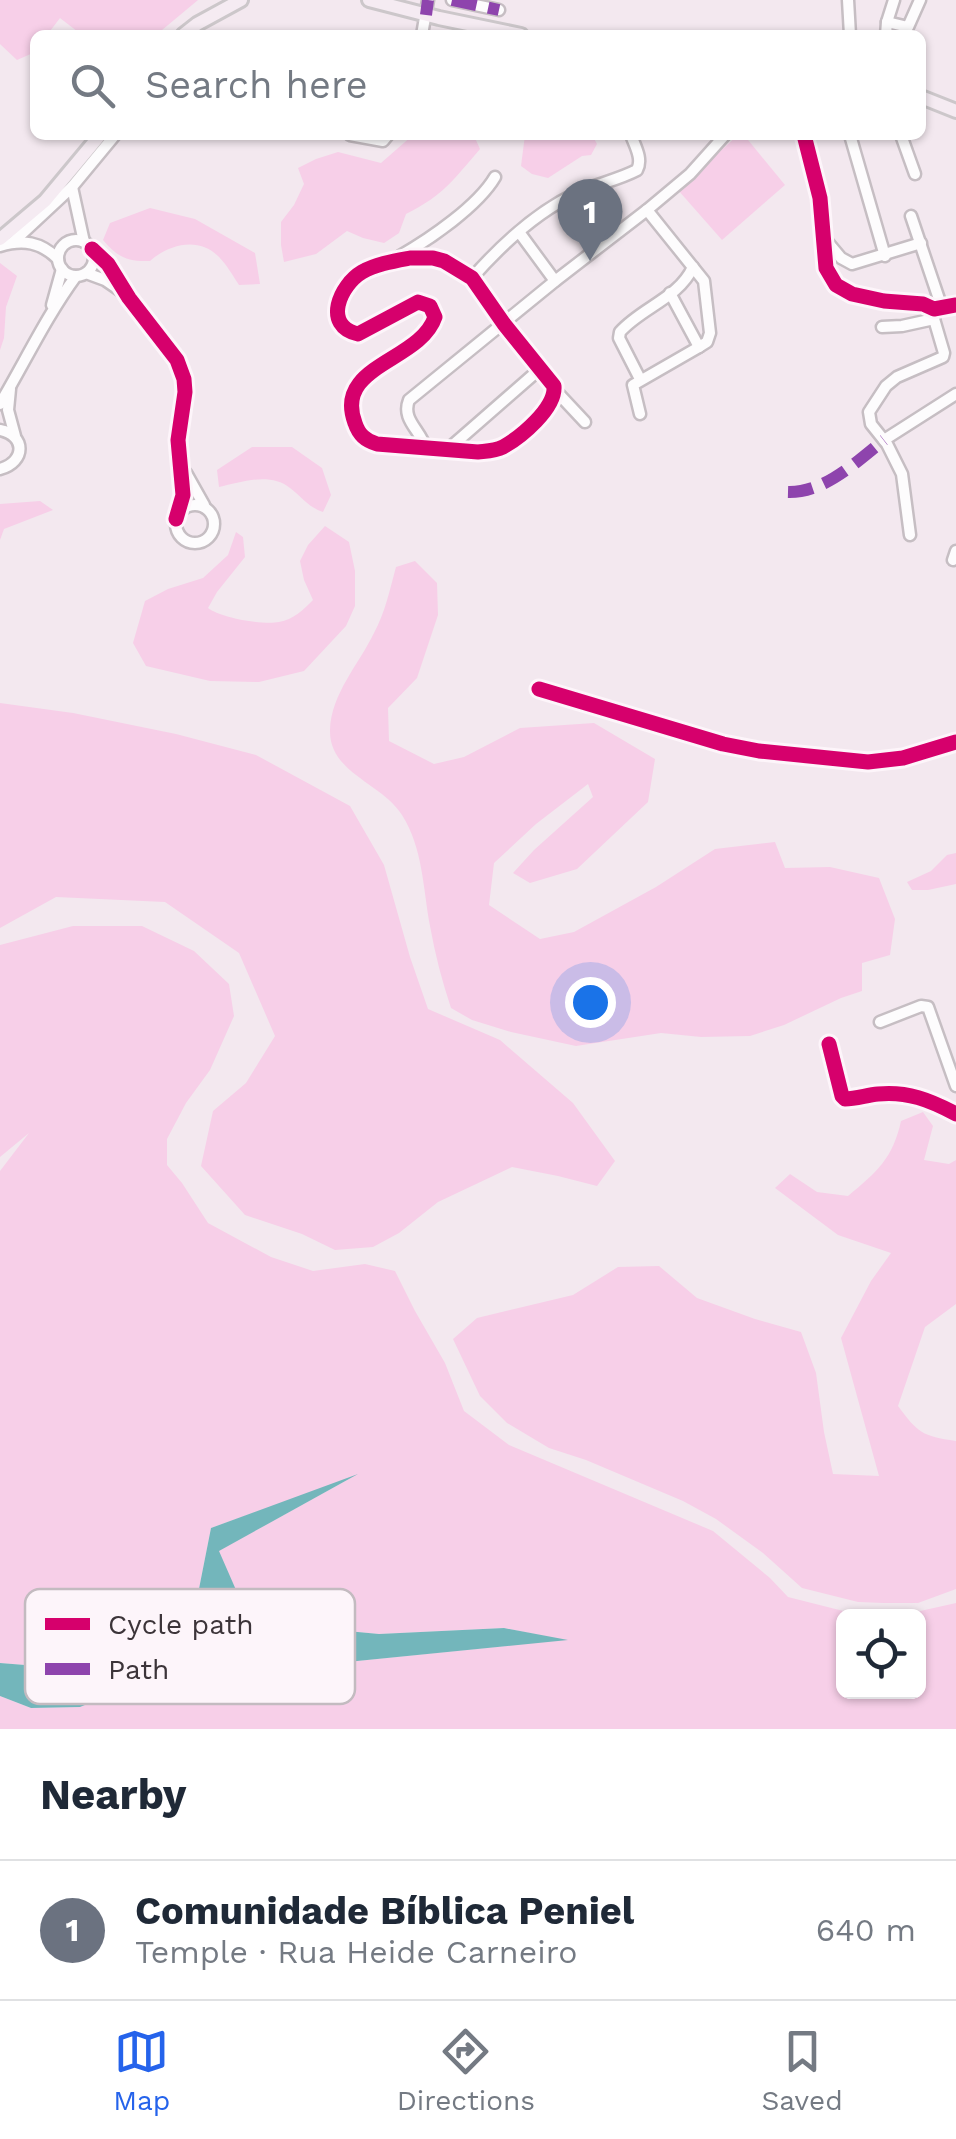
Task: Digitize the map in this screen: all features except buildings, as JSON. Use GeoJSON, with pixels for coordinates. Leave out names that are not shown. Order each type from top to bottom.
{"type":"FeatureCollection","features":[{"type":"Feature","properties":{"kind":"main road"},"geometry":{"type":"LineString","coordinates":[[189,30],[241,0]]}},
{"type":"Feature","properties":{"kind":"main road"},"geometry":{"type":"LineString","coordinates":[[369,0],[497,30]]}},
{"type":"Feature","properties":{"kind":"main road"},"geometry":{"type":"LineString","coordinates":[[926,99],[956,110]]}},
{"type":"Feature","properties":{"kind":"main road"},"geometry":{"type":"LineString","coordinates":[[4,242],[45,202],[96,140]]}},
{"type":"Feature","properties":{"kind":"street"},"geometry":{"type":"LineString","coordinates":[[423,30],[428,0]]}},
{"type":"Feature","properties":{"kind":"street"},"geometry":{"type":"LineString","coordinates":[[452,0],[499,10]]}},
{"type":"Feature","properties":{"kind":"street"},"geometry":{"type":"LineString","coordinates":[[848,0],[850,30]]}},
{"type":"Feature","properties":{"kind":"street"},"geometry":{"type":"LineString","coordinates":[[886,30],[894,0]]}},
{"type":"Feature","properties":{"kind":"street"},"geometry":{"type":"LineString","coordinates":[[887,22],[908,28],[920,0]]}},
{"type":"Feature","properties":{"kind":"street"},"geometry":{"type":"LineString","coordinates":[[4,242],[72,187],[111,140]]}},
{"type":"Feature","properties":{"kind":"street"},"geometry":{"type":"LineString","coordinates":[[472,278],[498,249],[563,200],[636,170],[640,163],[632,140]]}},
{"type":"Feature","properties":{"kind":"street"},"geometry":{"type":"LineString","coordinates":[[426,449],[407,416],[409,400],[647,210],[690,174],[721,140]]}},
{"type":"Feature","properties":{"kind":"street"},"geometry":{"type":"LineString","coordinates":[[805,140],[820,198],[826,268],[836,285],[862,297],[944,309]]}},
{"type":"Feature","properties":{"kind":"street"},"geometry":{"type":"LineString","coordinates":[[851,140],[884,256]]}},
{"type":"Feature","properties":{"kind":"street"},"geometry":{"type":"LineString","coordinates":[[903,140],[914,174]]}},
{"type":"Feature","properties":{"kind":"street"},"geometry":{"type":"LineString","coordinates":[[391,262],[430,238],[480,197],[495,177]]}},
{"type":"Feature","properties":{"kind":"street"},"geometry":{"type":"LineString","coordinates":[[0,404],[50,311],[93,264],[72,187]]}},
{"type":"Feature","properties":{"kind":"street"},"geometry":{"type":"LineString","coordinates":[[640,414],[632,386],[699,348],[707,342],[710,332],[704,282],[647,210]]}},
{"type":"Feature","properties":{"kind":"street"},"geometry":{"type":"LineString","coordinates":[[910,535],[898,464],[868,419],[886,386],[897,377],[941,359],[944,353],[944,309],[911,216]]}},
{"type":"Feature","properties":{"kind":"street"},"geometry":{"type":"LineString","coordinates":[[518,232],[555,281]]}},
{"type":"Feature","properties":{"kind":"street"},"geometry":{"type":"LineString","coordinates":[[824,238],[845,262],[852,264],[922,243]]}},
{"type":"Feature","properties":{"kind":"street"},"geometry":{"type":"LineString","coordinates":[[4,242],[40,244],[60,264],[105,280],[129,298]]}},
{"type":"Feature","properties":{"kind":"street"},"geometry":{"type":"LineString","coordinates":[[50,311],[61,249],[69,242],[88,246],[108,264],[176,360],[185,392],[178,440],[183,495],[176,518],[177,532],[186,541],[199,542],[209,536],[214,519],[194,490],[180,458]]}},
{"type":"Feature","properties":{"kind":"street"},"geometry":{"type":"LineString","coordinates":[[555,390],[550,404],[519,437],[493,451],[446,451],[372,443],[360,434],[352,412],[354,390],[359,381],[427,332],[433,322],[433,309],[418,302],[358,334],[341,324],[341,292],[364,270],[391,262],[432,258],[455,266],[472,278],[555,390],[585,422]]}},
{"type":"Feature","properties":{"kind":"street"},"geometry":{"type":"LineString","coordinates":[[640,379],[620,338],[622,328],[670,294],[686,280],[693,267]]}},
{"type":"Feature","properties":{"kind":"street"},"geometry":{"type":"LineString","coordinates":[[670,294],[699,348]]}},
{"type":"Feature","properties":{"kind":"street"},"geometry":{"type":"LineString","coordinates":[[882,327],[902,326],[944,309]]}},
{"type":"Feature","properties":{"kind":"street"},"geometry":{"type":"LineString","coordinates":[[446,451],[541,368]]}},
{"type":"Feature","properties":{"kind":"street"},"geometry":{"type":"LineString","coordinates":[[0,468],[11,466],[20,450],[8,410],[10,388]]}},
{"type":"Feature","properties":{"kind":"street"},"geometry":{"type":"LineString","coordinates":[[884,440],[956,394]]}},
{"type":"Feature","properties":{"kind":"street"},"geometry":{"type":"LineString","coordinates":[[0,430],[16,437]]}},
{"type":"Feature","properties":{"kind":"street"},"geometry":{"type":"LineString","coordinates":[[176,518],[190,505],[207,509]]}},
{"type":"Feature","properties":{"kind":"street"},"geometry":{"type":"LineString","coordinates":[[539,689],[759,751],[868,762],[904,758],[956,742]]}},
{"type":"Feature","properties":{"kind":"street"},"geometry":{"type":"LineString","coordinates":[[880,1022],[922,1006],[928,1008],[956,1086]]}},
{"type":"Feature","properties":{"kind":"street"},"geometry":{"type":"LineString","coordinates":[[829,1044],[845,1099],[909,1095],[932,1101],[956,1114]]}},
{"type":"Feature","properties":{"kind":"shaded area"},"geometry":{"type":"Polygon","coordinates":[[[0,0],[198,0],[162,30],[76,30],[60,18],[51,30],[30,30],[30,54],[17,60],[0,44],[0,0]]]}},
{"type":"Feature","properties":{"kind":"shaded area"},"geometry":{"type":"Polygon","coordinates":[[[407,140],[476,140],[480,149],[439,193],[406,214],[399,233],[384,243],[347,231],[316,254],[284,262],[281,222],[304,184],[298,168],[338,152],[381,163],[407,140]]]}},
{"type":"Feature","properties":{"kind":"shaded area"},"geometry":{"type":"Polygon","coordinates":[[[524,140],[595,140],[597,144],[591,155],[582,156],[548,178],[521,166],[524,140]]]}},
{"type":"Feature","properties":{"kind":"shaded area"},"geometry":{"type":"Polygon","coordinates":[[[733,140],[748,140],[785,185],[722,240],[678,190],[733,140]]]}},
{"type":"Feature","properties":{"kind":"shaded area"},"geometry":{"type":"Polygon","coordinates":[[[150,208],[195,219],[255,253],[260,284],[239,285],[219,257],[202,246],[175,247],[150,261],[142,261],[124,257],[103,240],[110,223],[150,208]]]}},
{"type":"Feature","properties":{"kind":"shaded area"},"geometry":{"type":"Polygon","coordinates":[[[0,263],[17,276],[6,307],[0,350],[0,263]]]}},
{"type":"Feature","properties":{"kind":"shaded area"},"geometry":{"type":"Polygon","coordinates":[[[252,447],[292,447],[322,468],[331,495],[323,512],[274,480],[219,487],[217,470],[252,447]]]}},
{"type":"Feature","properties":{"kind":"shaded area"},"geometry":{"type":"Polygon","coordinates":[[[40,501],[53,510],[4,529],[0,540],[0,504],[40,501]]]}},
{"type":"Feature","properties":{"kind":"shaded area"},"geometry":{"type":"Polygon","coordinates":[[[325,526],[349,542],[355,571],[355,606],[346,626],[304,671],[259,682],[210,681],[146,666],[133,643],[145,601],[203,578],[228,555],[236,532],[243,537],[245,557],[208,608],[232,618],[272,623],[298,614],[313,600],[300,561],[325,526]]]}},
{"type":"Feature","properties":{"kind":"shaded area"},"geometry":{"type":"Polygon","coordinates":[[[415,561],[437,583],[438,615],[417,678],[388,708],[389,741],[434,764],[464,757],[520,728],[594,723],[655,759],[648,802],[577,869],[530,883],[513,873],[593,797],[588,784],[494,863],[489,905],[540,939],[574,932],[715,849],[775,842],[785,868],[830,867],[879,878],[895,919],[890,955],[862,963],[862,991],[750,1036],[661,1033],[576,1046],[511,1032],[472,1020],[451,1008],[409,828],[393,804],[338,757],[330,730],[335,704],[381,617],[396,567],[415,561]]]}},
{"type":"Feature","properties":{"kind":"shaded area"},"geometry":{"type":"Polygon","coordinates":[[[0,703],[73,713],[256,755],[350,806],[384,865],[428,1009],[500,1040],[573,1103],[615,1161],[597,1186],[512,1167],[438,1202],[399,1233],[373,1247],[335,1250],[245,1215],[201,1166],[213,1111],[246,1083],[275,1036],[239,953],[165,902],[56,897],[0,928],[0,703]]]}},
{"type":"Feature","properties":{"kind":"shaded area"},"geometry":{"type":"Polygon","coordinates":[[[956,853],[956,884],[912,890],[907,882],[956,853]]]}},
{"type":"Feature","properties":{"kind":"shaded area"},"geometry":{"type":"Polygon","coordinates":[[[73,926],[142,926],[194,951],[229,984],[234,1016],[210,1070],[167,1139],[167,1165],[208,1223],[271,1257],[313,1271],[365,1264],[395,1271],[445,1363],[464,1411],[509,1445],[713,1531],[788,1597],[836,1609],[836,1699],[926,1699],[926,1610],[956,1603],[956,1729],[0,1729],[0,1696],[31,1708],[87,1704],[355,1704],[355,1661],[563,1640],[504,1628],[355,1632],[355,1589],[235,1589],[218,1551],[349,1479],[211,1528],[199,1589],[25,1589],[25,1665],[0,1663],[0,1171],[29,1133],[0,1157],[0,945],[73,926]]]}},
{"type":"Feature","properties":{"kind":"shaded area"},"geometry":{"type":"Polygon","coordinates":[[[923,1112],[933,1126],[924,1160],[949,1164],[956,1160],[956,1304],[925,1327],[898,1406],[922,1432],[956,1441],[956,1589],[918,1603],[884,1603],[858,1602],[802,1588],[716,1519],[683,1501],[549,1448],[507,1423],[480,1396],[453,1339],[477,1318],[573,1295],[618,1267],[659,1266],[697,1298],[801,1332],[816,1373],[833,1474],[879,1476],[841,1338],[871,1281],[891,1253],[838,1235],[775,1188],[790,1174],[817,1192],[848,1196],[882,1163],[901,1121],[923,1112]]]}},
{"type":"Feature","properties":{"kind":"water"},"geometry":{"type":"Polygon","coordinates":[[[358,1474],[219,1551],[236,1589],[199,1589],[211,1528],[358,1474]]]}},
{"type":"Feature","properties":{"kind":"water"},"geometry":{"type":"Polygon","coordinates":[[[504,1628],[568,1640],[355,1661],[355,1632],[504,1628]]]}},
{"type":"Feature","properties":{"kind":"water"},"geometry":{"type":"Polygon","coordinates":[[[0,1663],[25,1665],[25,1704],[87,1704],[31,1708],[0,1696],[0,1663]]]}},
{"type":"Feature","properties":{"kind":"marked path"},"geometry":{"type":"LineString","coordinates":[[426,15],[428,0]]}},
{"type":"Feature","properties":{"kind":"marked path"},"geometry":{"type":"LineString","coordinates":[[452,0],[499,10]]}},
{"type":"Feature","properties":{"kind":"marked path"},"geometry":{"type":"LineString","coordinates":[[788,492],[828,482],[884,440]]}},
{"type":"Feature","properties":{"kind":"cycle path"},"geometry":{"type":"LineString","coordinates":[[805,140],[820,198],[826,268],[836,285],[852,294],[884,301],[923,304],[934,309],[956,305]]}},
{"type":"Feature","properties":{"kind":"cycle path"},"geometry":{"type":"LineString","coordinates":[[92,249],[108,264],[177,360],[184,379],[178,440],[183,495],[176,519]]}},
{"type":"Feature","properties":{"kind":"cycle path"},"geometry":{"type":"LineString","coordinates":[[410,258],[444,261],[472,278],[554,386],[543,412],[503,447],[478,452],[377,444],[357,427],[352,404],[356,388],[413,344],[435,317],[430,306],[418,302],[358,334],[340,323],[338,305],[347,286],[362,272],[410,258]]}},
{"type":"Feature","properties":{"kind":"cycle path"},"geometry":{"type":"LineString","coordinates":[[539,689],[723,744],[759,751],[868,762],[903,758],[956,742]]}},
{"type":"Feature","properties":{"kind":"cycle path"},"geometry":{"type":"LineString","coordinates":[[829,1044],[845,1099],[909,1095],[956,1114]]}},
{"type":"Feature","properties":{"kind":"place","name":"Comunidade Bíblica Peniel"},"geometry":{"type":"Point","coordinates":[590,261]}}]}
